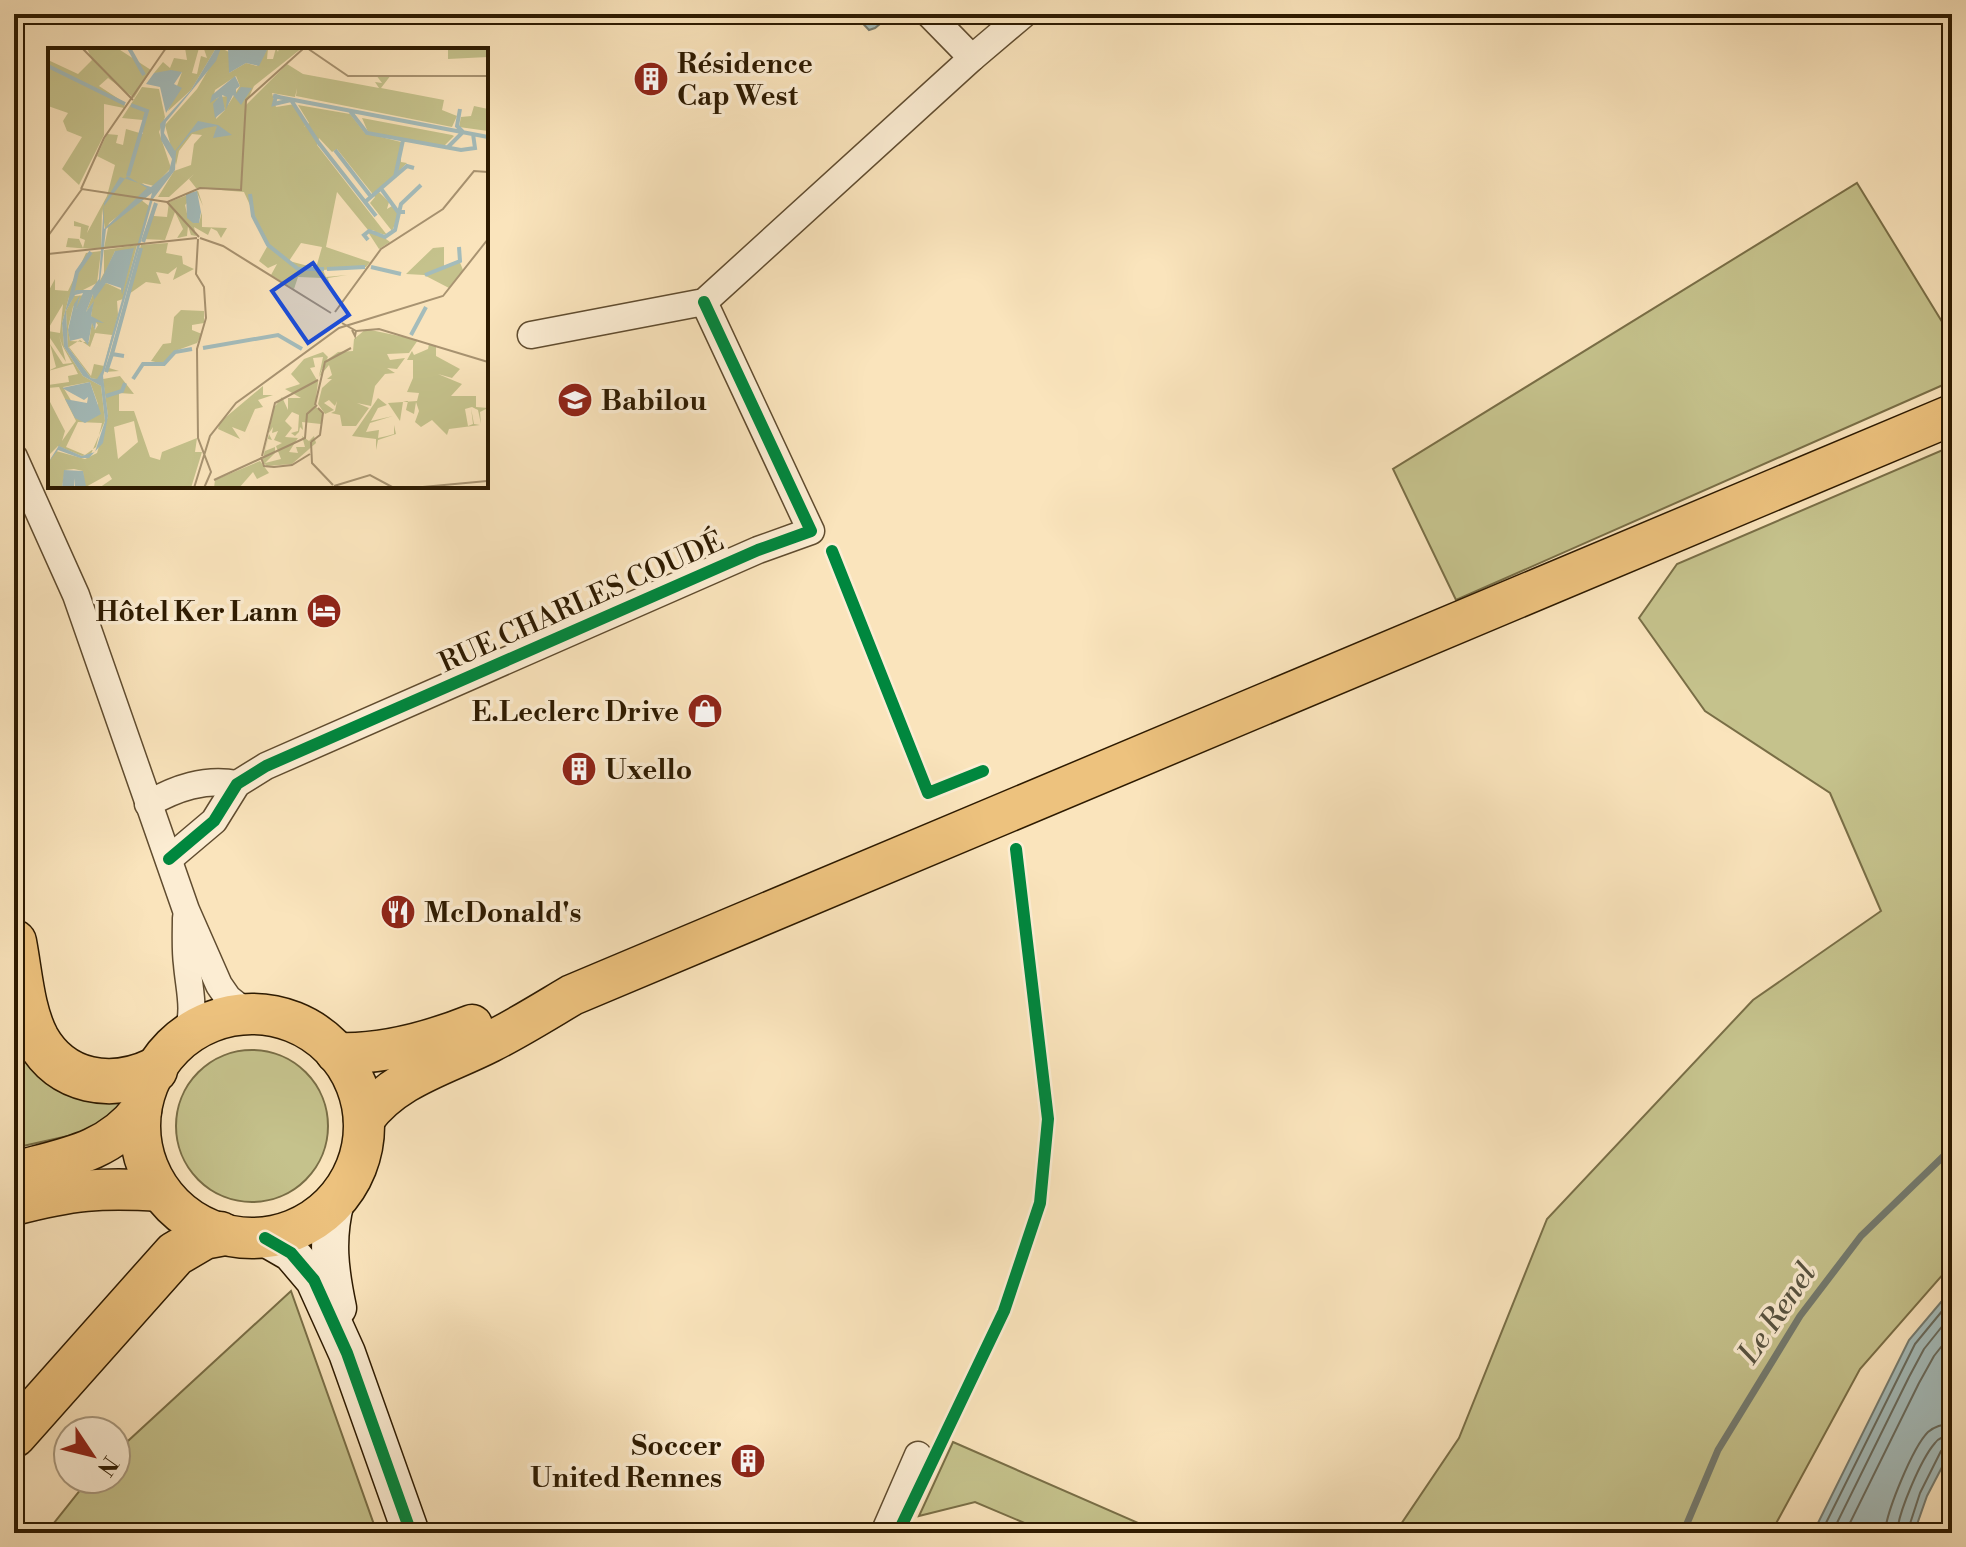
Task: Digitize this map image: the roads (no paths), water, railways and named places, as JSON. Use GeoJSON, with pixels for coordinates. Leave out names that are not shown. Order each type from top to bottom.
{"type":"FeatureCollection","features":[{"type":"Feature","properties":{"kind":"highway"},"geometry":{"type":"LineString","coordinates":[[14,942],[28,1015],[37,1038],[53,1061],[92,1082],[110,1083],[143,1076],[155,1070]]}},
{"type":"Feature","properties":{"kind":"highway"},"geometry":{"type":"LineString","coordinates":[[14,1435],[175,1254],[204,1237],[220,1234]]}},
{"type":"Feature","properties":{"kind":"main road"},"geometry":{"type":"LineString","coordinates":[[364,1119],[391,1091],[414,1076],[491,1042],[572,995],[1952,415]]}},
{"type":"Feature","properties":{"kind":"main road"},"geometry":{"type":"LineString","coordinates":[[336,1053],[374,1052],[411,1045],[508,1010],[572,995]]}},
{"type":"Feature","properties":{"kind":"main road"},"geometry":{"type":"LineString","coordinates":[[248,1014],[296,1024],[311,1031],[336,1053],[352,1077],[364,1119],[362,1145],[355,1171],[336,1201],[296,1229],[265,1238],[220,1234],[193,1222],[169,1203],[149,1172],[139,1131],[144,1096],[155,1070],[169,1051],[187,1035],[216,1020],[248,1014]]}},
{"type":"Feature","properties":{"kind":"main road"},"geometry":{"type":"LineString","coordinates":[[14,1172],[83,1153],[110,1141],[130,1125],[141,1110]]}},
{"type":"Feature","properties":{"kind":"main road"},"geometry":{"type":"LineString","coordinates":[[14,1205],[91,1188],[160,1191]]}},
{"type":"Feature","properties":{"kind":"street"},"geometry":{"type":"LineString","coordinates":[[929,14],[972,58]]}},
{"type":"Feature","properties":{"kind":"street"},"geometry":{"type":"LineString","coordinates":[[531,335],[704,302],[1024,14]]}},
{"type":"Feature","properties":{"kind":"street","name":"RUE CHARLES COUDÉ"},"geometry":{"type":"LineString","coordinates":[[169,859],[214,821],[237,784],[266,766],[758,550],[811,531],[704,302]]}},
{"type":"Feature","properties":{"kind":"street"},"geometry":{"type":"LineString","coordinates":[[17,462],[76,595],[186,910],[219,985],[228,998],[248,1014]]}},
{"type":"Feature","properties":{"kind":"street"},"geometry":{"type":"LineString","coordinates":[[148,804],[190,785],[218,781],[237,784]]}},
{"type":"Feature","properties":{"kind":"street"},"geometry":{"type":"LineString","coordinates":[[186,910],[187,964],[192,990],[192,1022],[187,1035]]}},
{"type":"Feature","properties":{"kind":"street"},"geometry":{"type":"LineString","coordinates":[[336,1201],[329,1233],[329,1254],[347,1353]]}},
{"type":"Feature","properties":{"kind":"street"},"geometry":{"type":"LineString","coordinates":[[265,1238],[291,1253],[314,1280],[347,1353],[411,1533]]}},
{"type":"Feature","properties":{"kind":"street"},"geometry":{"type":"LineString","coordinates":[[884,1533],[918,1455]]}},
{"type":"Feature","properties":{"kind":"water"},"geometry":{"type":"Polygon","coordinates":[[[854,14],[892,14],[869,30],[854,14]]]}},
{"type":"Feature","properties":{"kind":"water"},"geometry":{"type":"Polygon","coordinates":[[[1952,1289],[1952,1448],[1927,1496],[1914,1533],[1813,1533],[1909,1340],[1952,1289]]]}},
{"type":"Feature","properties":{"kind":"waterway","name":"Le Renel"},"geometry":{"type":"LineString","coordinates":[[1683,1533],[1718,1450],[1800,1316],[1861,1236],[1952,1148]]}},
{"type":"Feature","properties":{"kind":"place","name":"Résidence Cap West"},"geometry":{"type":"Point","coordinates":[651,79]}},
{"type":"Feature","properties":{"kind":"place","name":"Babilou"},"geometry":{"type":"Point","coordinates":[575,400]}},
{"type":"Feature","properties":{"kind":"place","name":"Hôtel Ker Lann"},"geometry":{"type":"Point","coordinates":[324,611]}},
{"type":"Feature","properties":{"kind":"place","name":"E.Leclerc Drive"},"geometry":{"type":"Point","coordinates":[705,711]}},
{"type":"Feature","properties":{"kind":"place","name":"Uxello"},"geometry":{"type":"Point","coordinates":[579,769]}},
{"type":"Feature","properties":{"kind":"place","name":"McDonald's"},"geometry":{"type":"Point","coordinates":[398,912]}},
{"type":"Feature","properties":{"kind":"place","name":"Soccer United Rennes"},"geometry":{"type":"Point","coordinates":[748,1461]}}]}
